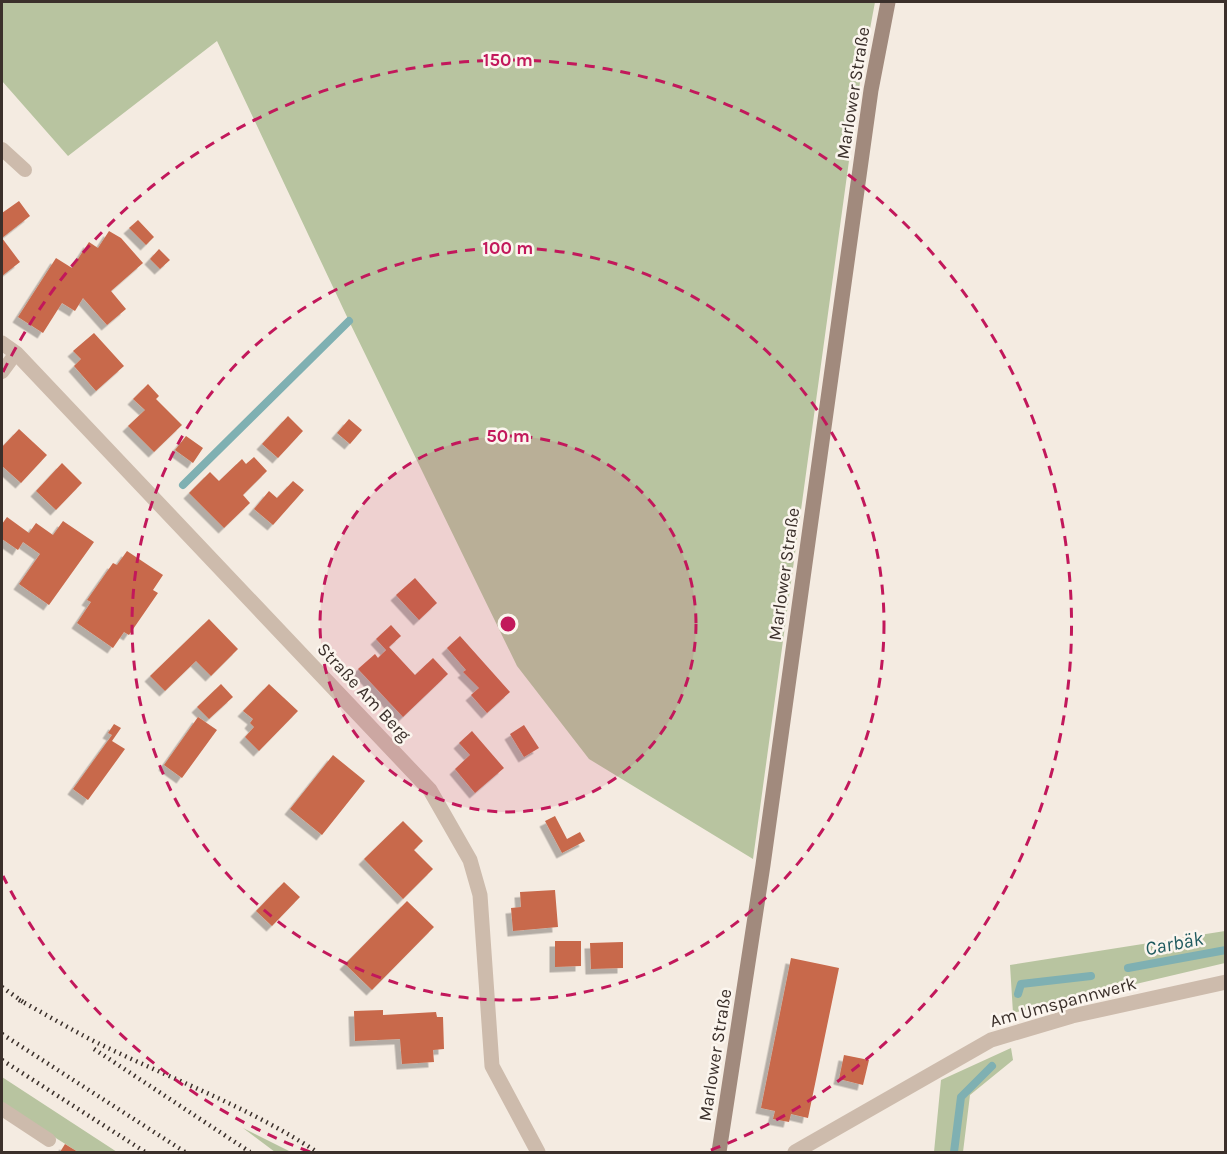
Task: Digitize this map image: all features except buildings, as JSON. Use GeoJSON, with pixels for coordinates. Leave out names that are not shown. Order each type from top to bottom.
{"type":"FeatureCollection","features":[{"type":"Feature","properties":{"kind":"main road","name":"Marlower Straße"},"geometry":{"type":"LineString","coordinates":[[719,1152],[764,865],[871,90],[888,2]]}},
{"type":"Feature","properties":{"kind":"street","name":"Straße Am Berg"},"geometry":{"type":"LineString","coordinates":[[2,343],[16,353],[430,790],[470,860],[480,895],[492,1066],[538,1152]]}},
{"type":"Feature","properties":{"kind":"street","name":"Am Umspannwerk"},"geometry":{"type":"LineString","coordinates":[[795,1152],[991,1041],[1072,1016],[1226,982]]}},
{"type":"Feature","properties":{"kind":"lane"},"geometry":{"type":"LineString","coordinates":[[2,149],[25,170]]}},
{"type":"Feature","properties":{"kind":"lane"},"geometry":{"type":"LineString","coordinates":[[2,372],[16,353]]}},
{"type":"Feature","properties":{"kind":"lane"},"geometry":{"type":"LineString","coordinates":[[2,1109],[49,1140]]}},
{"type":"Feature","properties":{"kind":"green space"},"geometry":{"type":"Polygon","coordinates":[[[2,2],[875,2],[859,88],[753,859],[589,759],[517,666],[349,321],[217,41],[68,156],[2,81],[2,2]]]}},
{"type":"Feature","properties":{"kind":"green space"},"geometry":{"type":"Polygon","coordinates":[[[1225,931],[1225,963],[1013,1013],[1010,965],[1225,931]]]}},
{"type":"Feature","properties":{"kind":"green space"},"geometry":{"type":"Polygon","coordinates":[[[1011,1048],[1013,1060],[970,1095],[963,1152],[934,1152],[941,1080],[1011,1048]]]}},
{"type":"Feature","properties":{"kind":"green space"},"geometry":{"type":"Polygon","coordinates":[[[2,1077],[117,1152],[78,1152],[2,1104],[2,1077]]]}},
{"type":"Feature","properties":{"kind":"green space"},"geometry":{"type":"Polygon","coordinates":[[[243,1128],[291,1152],[275,1152],[243,1128]]]}},
{"type":"Feature","properties":{"kind":"waterway"},"geometry":{"type":"LineString","coordinates":[[183,485],[349,321]]}},
{"type":"Feature","properties":{"kind":"waterway","name":"Carbäk"},"geometry":{"type":"LineString","coordinates":[[1128,968],[1226,950]]}},
{"type":"Feature","properties":{"kind":"waterway","name":"Carbäk"},"geometry":{"type":"LineString","coordinates":[[1018,994],[1021,984],[1091,976]]}},
{"type":"Feature","properties":{"kind":"waterway","name":"Carbäk"},"geometry":{"type":"LineString","coordinates":[[954,1152],[961,1097],[992,1066]]}},
{"type":"Feature","properties":{"kind":"railway"},"geometry":{"type":"LineString","coordinates":[[2,987],[26,1004]]}},
{"type":"Feature","properties":{"kind":"railway"},"geometry":{"type":"LineString","coordinates":[[19,1000],[97,1043],[267,1122],[317,1152]]}},
{"type":"Feature","properties":{"kind":"railway"},"geometry":{"type":"LineString","coordinates":[[2,1034],[185,1152]]}},
{"type":"Feature","properties":{"kind":"railway"},"geometry":{"type":"LineString","coordinates":[[94,1049],[250,1152]]}},
{"type":"Feature","properties":{"kind":"railway"},"geometry":{"type":"LineString","coordinates":[[2,1060],[145,1152]]}}]}
